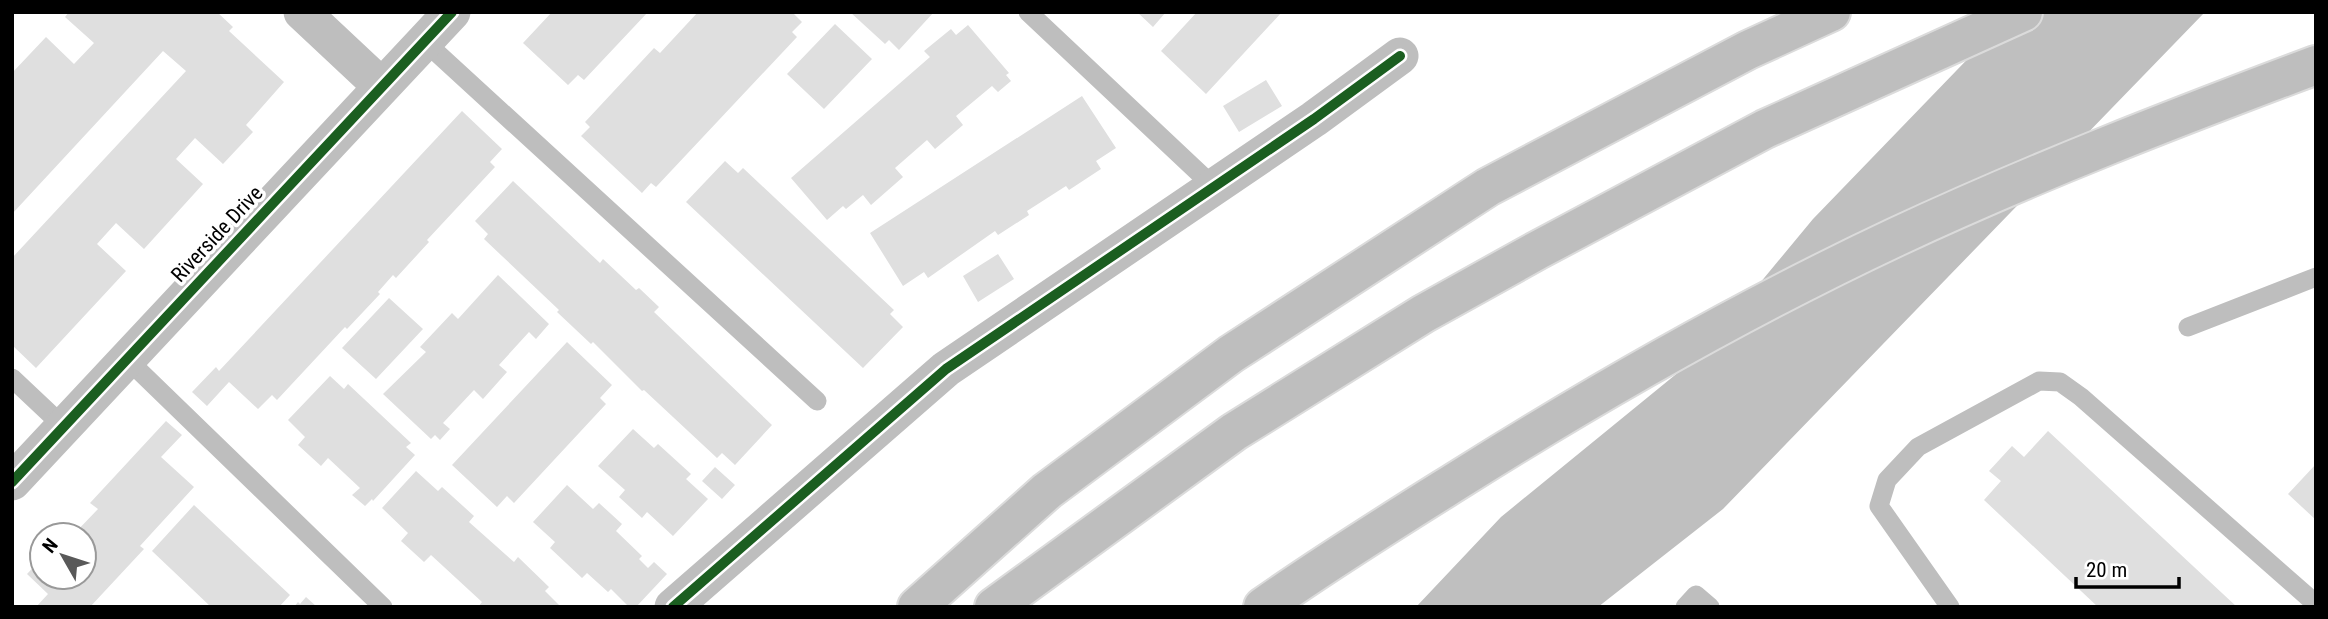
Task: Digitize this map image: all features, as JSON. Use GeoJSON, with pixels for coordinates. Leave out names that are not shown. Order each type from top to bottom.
{"type":"FeatureCollection","features":[{"type":"Feature","properties":{"kind":"highway"},"geometry":{"type":"LineString","coordinates":[[916,607],[1047,491],[1231,355],[1488,187],[1748,50],[1831,12]]}},
{"type":"Feature","properties":{"kind":"highway"},"geometry":{"type":"LineString","coordinates":[[994,607],[1234,432],[1411,321],[1765,129],[2023,12]]}},
{"type":"Feature","properties":{"kind":"highway"},"geometry":{"type":"LineString","coordinates":[[1263,607],[1401,515],[1518,442],[1611,387],[1800,284],[1898,236],[2126,138],[2316,65]]}},
{"type":"Feature","properties":{"kind":"street"},"geometry":{"type":"LineString","coordinates":[[302,12],[381,86]]}},
{"type":"Feature","properties":{"kind":"street","name":"Riverside Drive"},"geometry":{"type":"LineString","coordinates":[[12,482],[452,12]]}},
{"type":"Feature","properties":{"kind":"street"},"geometry":{"type":"LineString","coordinates":[[673,607],[946,369],[1214,187],[1400,56]]}},
{"type":"Feature","properties":{"kind":"lane"},"geometry":{"type":"LineString","coordinates":[[1028,12],[1214,187]]}},
{"type":"Feature","properties":{"kind":"lane"},"geometry":{"type":"LineString","coordinates":[[424,41],[817,401]]}},
{"type":"Feature","properties":{"kind":"lane"},"geometry":{"type":"LineString","coordinates":[[2188,327],[2316,277]]}},
{"type":"Feature","properties":{"kind":"lane"},"geometry":{"type":"LineString","coordinates":[[127,359],[383,607]]}},
{"type":"Feature","properties":{"kind":"lane"},"geometry":{"type":"LineString","coordinates":[[12,378],[64,427]]}},
{"type":"Feature","properties":{"kind":"lane"},"geometry":{"type":"LineString","coordinates":[[1950,607],[1879,506],[1887,480],[1918,447],[2039,381],[2060,382],[2081,397],[2316,604]]}},
{"type":"Feature","properties":{"kind":"lane"},"geometry":{"type":"LineString","coordinates":[[1685,607],[1696,595],[1710,607]]}},
{"type":"Feature","properties":{"kind":"shaded area"},"geometry":{"type":"Polygon","coordinates":[[[2013,12],[2205,12],[1723,509],[1598,607],[1416,607],[1501,517],[1702,353],[1813,219],[2013,12]]]}},
{"type":"Feature","properties":{"kind":"building"},"geometry":{"type":"Polygon","coordinates":[[[69,12],[217,12],[233,27],[229,31],[284,82],[246,125],[253,132],[223,164],[195,138],[176,159],[203,184],[144,249],[116,223],[97,244],[126,271],[36,368],[12,345],[12,258],[186,71],[163,51],[12,214],[12,73],[46,37],[74,64],[94,43],[65,17],[69,12]]]}},
{"type":"Feature","properties":{"kind":"building"},"geometry":{"type":"Polygon","coordinates":[[[552,12],[648,12],[584,80],[578,75],[568,85],[523,43],[552,12]]]}},
{"type":"Feature","properties":{"kind":"building"},"geometry":{"type":"Polygon","coordinates":[[[698,12],[792,12],[802,22],[792,32],[797,37],[656,187],[651,183],[642,193],[581,136],[590,127],[585,122],[654,48],[660,53],[698,12]]]}},
{"type":"Feature","properties":{"kind":"building"},"geometry":{"type":"Polygon","coordinates":[[[850,12],[934,12],[899,50],[889,40],[885,44],[850,12]]]}},
{"type":"Feature","properties":{"kind":"building"},"geometry":{"type":"Polygon","coordinates":[[[1137,12],[1166,12],[1153,27],[1137,12]]]}},
{"type":"Feature","properties":{"kind":"building"},"geometry":{"type":"Polygon","coordinates":[[[1197,12],[1282,12],[1206,94],[1161,51],[1197,12]]]}},
{"type":"Feature","properties":{"kind":"building"},"geometry":{"type":"Polygon","coordinates":[[[835,24],[872,59],[824,109],[787,74],[835,24]]]}},
{"type":"Feature","properties":{"kind":"building"},"geometry":{"type":"Polygon","coordinates":[[[968,25],[1009,73],[1006,75],[1011,81],[998,92],[992,86],[956,116],[963,125],[935,149],[927,140],[895,168],[903,177],[871,205],[863,195],[846,209],[843,206],[827,220],[791,178],[930,57],[924,51],[951,29],[956,35],[968,25]]]}},
{"type":"Feature","properties":{"kind":"building"},"geometry":{"type":"Polygon","coordinates":[[[1266,80],[1282,106],[1239,132],[1223,106],[1266,80]]]}},
{"type":"Feature","properties":{"kind":"building"},"geometry":{"type":"Polygon","coordinates":[[[1082,96],[1116,148],[1096,161],[1101,169],[1069,190],[1066,186],[1027,211],[1029,215],[998,235],[995,231],[928,278],[924,272],[903,286],[870,233],[1082,96]]]}},
{"type":"Feature","properties":{"kind":"building"},"geometry":{"type":"Polygon","coordinates":[[[462,111],[502,149],[490,162],[495,167],[427,240],[429,242],[396,278],[393,275],[378,292],[380,294],[347,329],[345,327],[277,400],[272,395],[258,409],[229,382],[207,406],[192,392],[216,367],[219,371],[462,111]]]}},
{"type":"Feature","properties":{"kind":"building"},"geometry":{"type":"Polygon","coordinates":[[[725,161],[738,173],[743,168],[894,310],[890,314],[903,327],[863,368],[686,202],[725,161]]]}},
{"type":"Feature","properties":{"kind":"building"},"geometry":{"type":"Polygon","coordinates":[[[513,181],[600,263],[603,259],[636,290],[639,288],[659,307],[654,312],[772,425],[735,465],[722,453],[717,458],[642,391],[484,239],[488,234],[475,221],[513,181]]]}},
{"type":"Feature","properties":{"kind":"building"},"geometry":{"type":"Polygon","coordinates":[[[998,254],[1014,279],[978,302],[963,276],[998,254]]]}},
{"type":"Feature","properties":{"kind":"building"},"geometry":{"type":"Polygon","coordinates":[[[498,275],[549,324],[536,339],[529,332],[499,365],[507,372],[483,399],[474,390],[443,423],[450,429],[440,440],[435,435],[431,439],[383,394],[426,352],[420,347],[452,313],[458,319],[498,275]]]}},
{"type":"Feature","properties":{"kind":"building"},"geometry":{"type":"Polygon","coordinates":[[[389,298],[423,329],[376,379],[342,348],[389,298]]]}},
{"type":"Feature","properties":{"kind":"building"},"geometry":{"type":"Polygon","coordinates":[[[567,342],[612,385],[600,398],[606,404],[514,503],[507,496],[497,507],[452,465],[567,342]]]}},
{"type":"Feature","properties":{"kind":"building"},"geometry":{"type":"Polygon","coordinates":[[[330,376],[344,389],[348,384],[411,443],[406,447],[415,455],[373,501],[372,499],[365,506],[352,495],[360,488],[328,458],[321,466],[298,445],[305,437],[288,420],[330,376]]]}},
{"type":"Feature","properties":{"kind":"building"},"geometry":{"type":"Polygon","coordinates":[[[166,421],[182,435],[161,457],[194,487],[140,546],[144,549],[90,607],[36,607],[48,594],[45,591],[98,591],[98,521],[86,521],[98,509],[90,503],[166,421]]]}},
{"type":"Feature","properties":{"kind":"building"},"geometry":{"type":"Polygon","coordinates":[[[633,429],[654,448],[658,444],[691,474],[686,479],[708,499],[673,536],[647,512],[642,518],[619,497],[625,490],[598,466],[633,429]]]}},
{"type":"Feature","properties":{"kind":"building"},"geometry":{"type":"Polygon","coordinates":[[[2048,431],[2237,607],[2098,607],[1984,500],[2001,481],[1989,471],[2012,446],[2024,457],[2048,431]]]}},
{"type":"Feature","properties":{"kind":"building"},"geometry":{"type":"Polygon","coordinates":[[[2316,464],[2316,520],[2288,494],[2316,464]]]}},
{"type":"Feature","properties":{"kind":"building"},"geometry":{"type":"Polygon","coordinates":[[[715,467],[735,485],[722,499],[702,481],[715,467]]]}},
{"type":"Feature","properties":{"kind":"building"},"geometry":{"type":"Polygon","coordinates":[[[416,471],[438,491],[442,487],[474,516],[469,522],[514,562],[518,557],[549,587],[545,591],[561,607],[478,607],[482,602],[431,555],[424,562],[401,541],[408,533],[382,508],[416,471]]]}},
{"type":"Feature","properties":{"kind":"building"},"geometry":{"type":"Polygon","coordinates":[[[567,485],[593,509],[599,503],[622,524],[616,531],[642,556],[639,559],[648,568],[654,562],[667,574],[636,607],[629,607],[611,589],[608,592],[587,573],[582,578],[550,548],[555,542],[533,522],[567,485]]]}},
{"type":"Feature","properties":{"kind":"building"},"geometry":{"type":"Polygon","coordinates":[[[194,505],[290,595],[279,607],[211,607],[152,551],[194,505]]]}},
{"type":"Feature","properties":{"kind":"building"},"geometry":{"type":"Polygon","coordinates":[[[306,597],[317,607],[294,607],[298,602],[300,604],[306,597]]]}},
{"type":"Feature","properties":{"kind":"cycle path"},"geometry":{"type":"LineString","coordinates":[[12,482],[452,12]]}},
{"type":"Feature","properties":{"kind":"cycle path"},"geometry":{"type":"LineString","coordinates":[[673,607],[946,369],[1314,119],[1400,56]]}}]}
